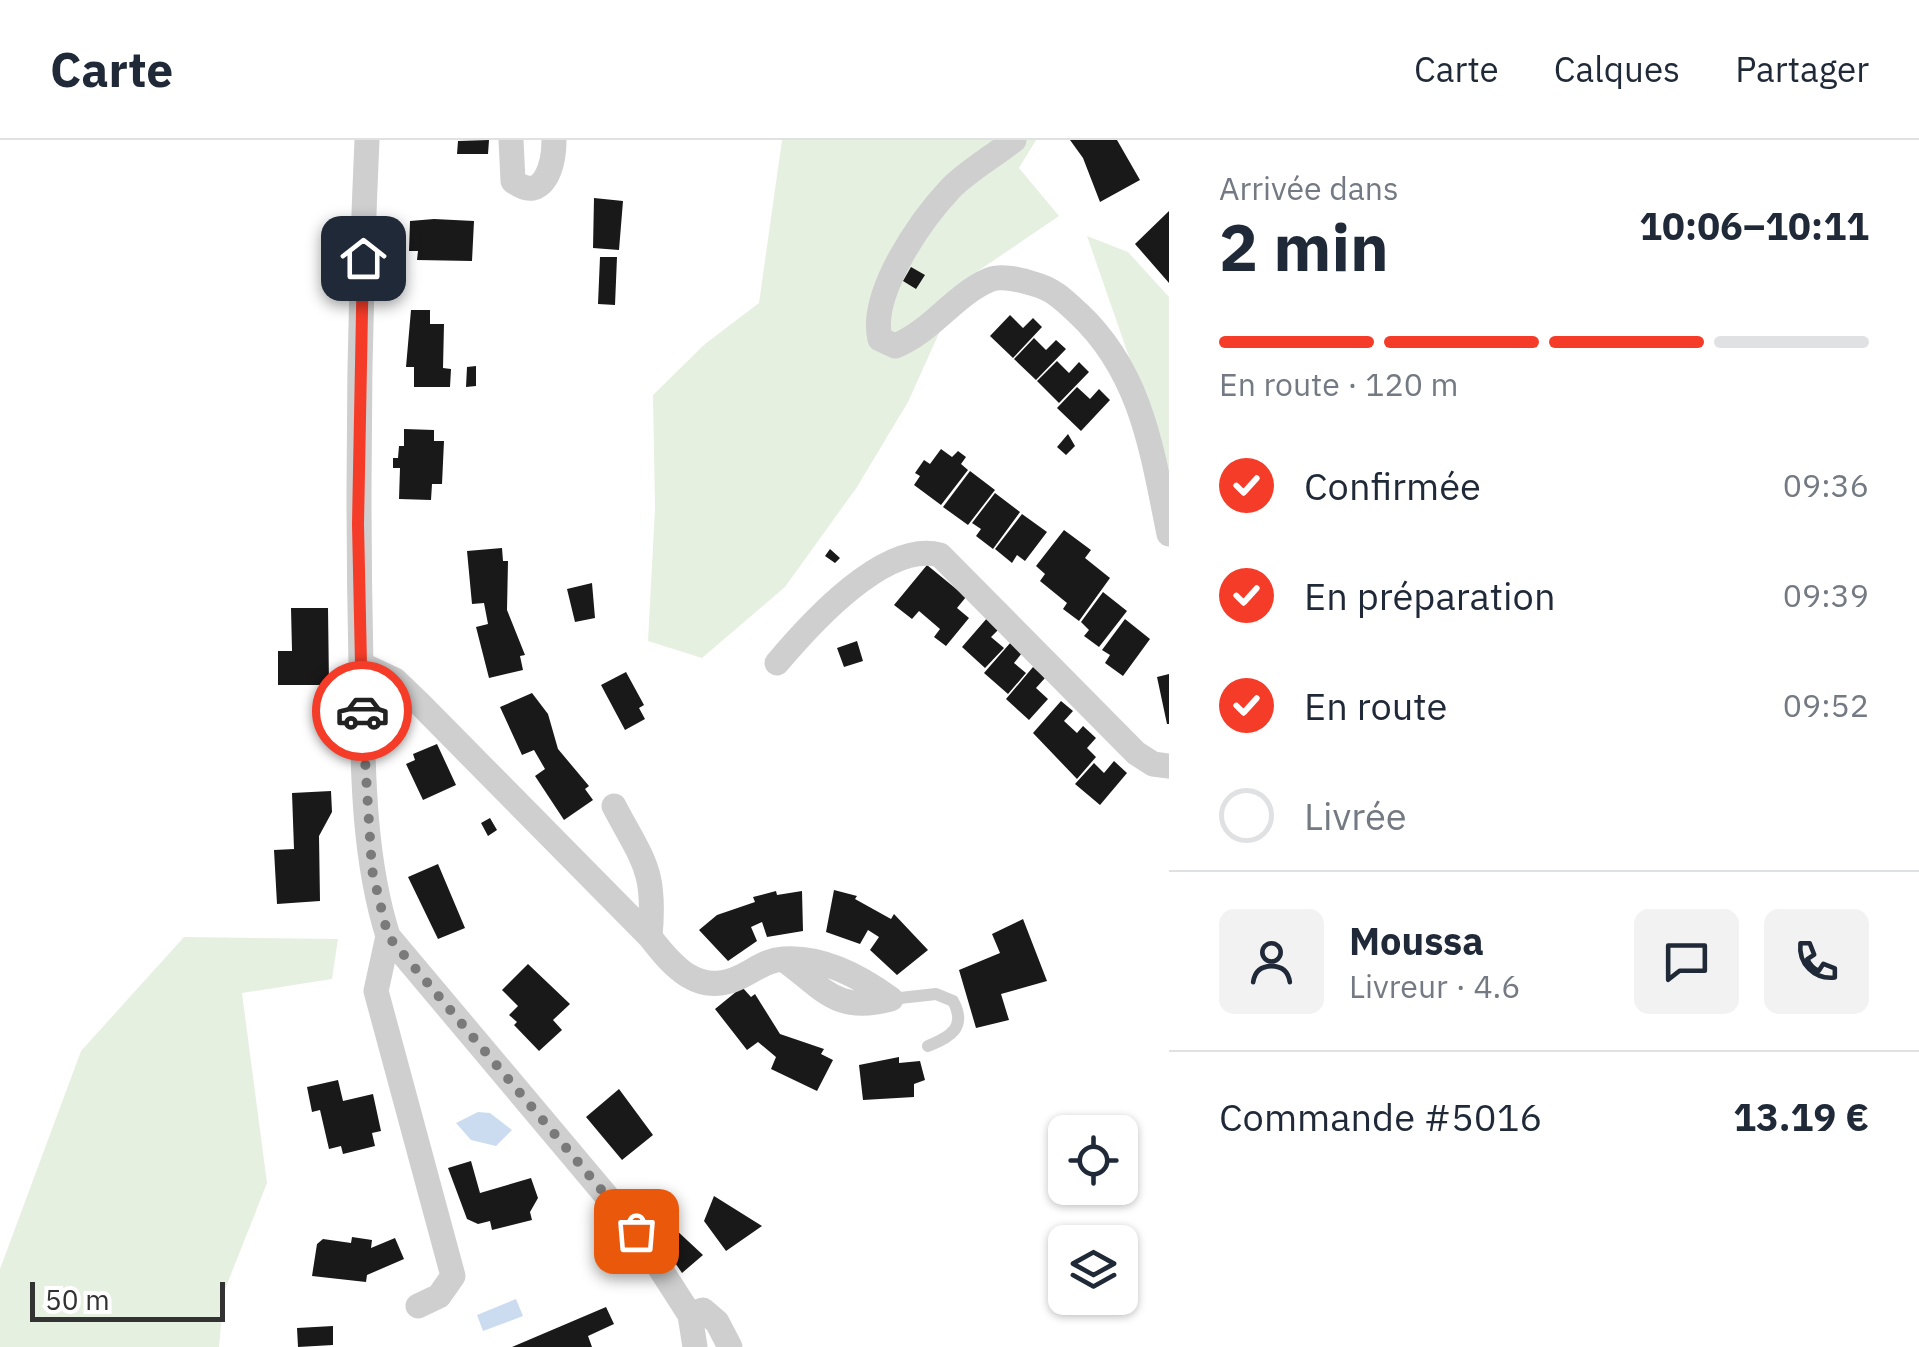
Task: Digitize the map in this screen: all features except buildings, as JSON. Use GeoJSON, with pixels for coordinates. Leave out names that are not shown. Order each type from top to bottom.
{"type":"FeatureCollection","features":[{"type":"Feature","properties":{"kind":"street"},"geometry":{"type":"LineString","coordinates":[[367,140],[358,524],[372,870],[388,936],[376,991],[453,1276],[439,1296],[418,1306]]}},
{"type":"Feature","properties":{"kind":"street"},"geometry":{"type":"LineString","coordinates":[[511,140],[513,181],[532,188],[542,185],[548,176],[554,140]]}},
{"type":"Feature","properties":{"kind":"street"},"geometry":{"type":"LineString","coordinates":[[1014,140],[951,188],[895,268],[881,294],[875,320],[880,339],[895,346],[913,339],[990,279],[1021,280],[1052,289],[1100,333],[1126,370],[1144,417],[1169,534]]}},
{"type":"Feature","properties":{"kind":"street"},"geometry":{"type":"LineString","coordinates":[[777,663],[825,610],[872,575],[910,554],[924,551],[940,556],[1136,753],[1153,764],[1169,766]]}},
{"type":"Feature","properties":{"kind":"street"},"geometry":{"type":"LineString","coordinates":[[361,664],[395,680],[421,705],[650,937],[677,972],[698,981],[738,978],[760,964],[783,959],[842,970],[891,999]]}},
{"type":"Feature","properties":{"kind":"street"},"geometry":{"type":"LineString","coordinates":[[614,806],[650,874],[654,890],[650,937]]}},
{"type":"Feature","properties":{"kind":"street"},"geometry":{"type":"LineString","coordinates":[[388,936],[636,1231],[690,1314],[695,1347]]}},
{"type":"Feature","properties":{"kind":"street"},"geometry":{"type":"LineString","coordinates":[[690,1314],[704,1310],[717,1322],[730,1347]]}},
{"type":"Feature","properties":{"kind":"lane"},"geometry":{"type":"LineString","coordinates":[[891,999],[936,994],[953,1001],[960,1013],[958,1026],[950,1037],[928,1046]]}},
{"type":"Feature","properties":{"kind":"green space"},"geometry":{"type":"Polygon","coordinates":[[[782,140],[1036,140],[1019,168],[1059,216],[962,282],[908,402],[857,487],[785,587],[702,658],[648,641],[655,508],[653,395],[705,344],[759,303],[782,140]]]}},
{"type":"Feature","properties":{"kind":"green space"},"geometry":{"type":"Polygon","coordinates":[[[1087,236],[1128,252],[1169,297],[1169,472],[1087,236]]]}},
{"type":"Feature","properties":{"kind":"green space"},"geometry":{"type":"Polygon","coordinates":[[[184,937],[338,939],[332,979],[242,993],[267,1183],[224,1292],[219,1347],[0,1347],[0,1269],[81,1051],[184,937]]]}},
{"type":"Feature","properties":{"kind":"water"},"geometry":{"type":"Polygon","coordinates":[[[478,1112],[490,1113],[512,1130],[496,1146],[471,1140],[456,1123],[478,1112]]]}},
{"type":"Feature","properties":{"kind":"water"},"geometry":{"type":"Polygon","coordinates":[[[516,1299],[523,1316],[483,1331],[477,1315],[516,1299]]]}},
{"type":"Feature","properties":{"kind":"way so far"},"geometry":{"type":"LineString","coordinates":[[362,711],[372,870],[388,936],[636,1231]]}},
{"type":"Feature","properties":{"kind":"route"},"geometry":{"type":"LineString","coordinates":[[362,711],[358,524],[363,258]]}}]}
